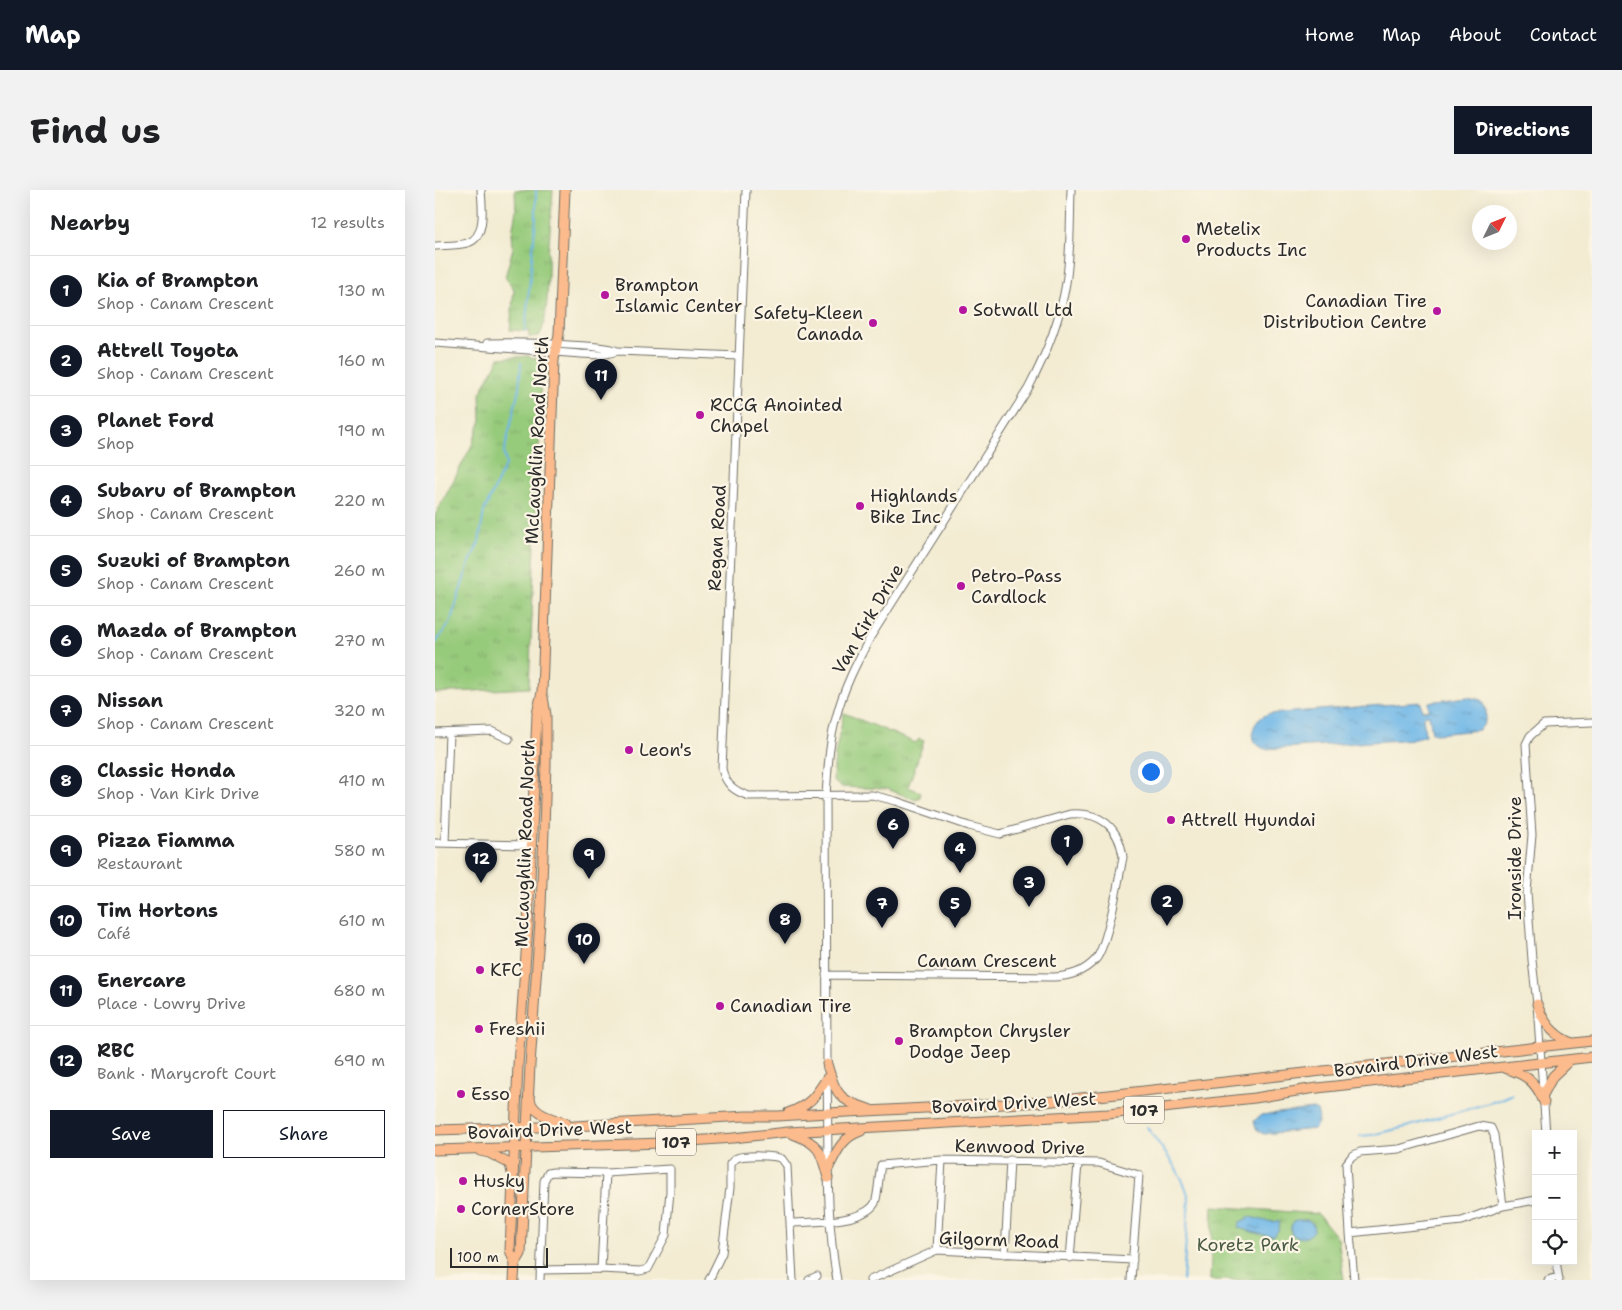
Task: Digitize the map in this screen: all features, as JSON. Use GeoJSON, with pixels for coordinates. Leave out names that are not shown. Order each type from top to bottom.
{"type":"FeatureCollection","features":[{"type":"Feature","properties":{"kind":"main road","name":"McLaughlin Road North"},"geometry":{"type":"LineString","coordinates":[[514,1280],[515,1264],[510,1250],[515,1128],[532,846],[537,714],[542,692],[556,348],[565,190]]}},
{"type":"Feature","properties":{"kind":"main road","name":"McLaughlin Road North"},"geometry":{"type":"LineString","coordinates":[[515,1264],[521,1254],[529,1084],[541,907],[546,764],[546,715],[542,692]]}},
{"type":"Feature","properties":{"kind":"main road"},"geometry":{"type":"LineString","coordinates":[[526,954],[536,971]]}},
{"type":"Feature","properties":{"kind":"main road"},"geometry":{"type":"LineString","coordinates":[[1537,1004],[1542,1017],[1551,1031],[1563,1040],[1572,1043]]}},
{"type":"Feature","properties":{"kind":"main road","name":"Bovaird Drive West"},"geometry":{"type":"LineString","coordinates":[[435,1130],[573,1126],[738,1116],[778,1116],[1045,1102],[1592,1041]]}},
{"type":"Feature","properties":{"kind":"main road","name":"Bovaird Drive West"},"geometry":{"type":"LineString","coordinates":[[435,1150],[663,1143],[788,1132],[1108,1114],[1592,1057]]}},
{"type":"Feature","properties":{"kind":"main road"},"geometry":{"type":"LineString","coordinates":[[1544,1098],[1553,1076],[1571,1059]]}},
{"type":"Feature","properties":{"kind":"main road"},"geometry":{"type":"LineString","coordinates":[[827,1064],[836,1088],[844,1099],[873,1111]]}},
{"type":"Feature","properties":{"kind":"main road"},"geometry":{"type":"LineString","coordinates":[[1502,1067],[1522,1074],[1532,1081],[1544,1098]]}},
{"type":"Feature","properties":{"kind":"main road"},"geometry":{"type":"LineString","coordinates":[[778,1116],[803,1108],[817,1094],[827,1078]]}},
{"type":"Feature","properties":{"kind":"main road"},"geometry":{"type":"LineString","coordinates":[[529,1084],[530,1103],[532,1106],[546,1117],[573,1126]]}},
{"type":"Feature","properties":{"kind":"main road"},"geometry":{"type":"LineString","coordinates":[[828,1173],[837,1150],[851,1134],[873,1128]]}},
{"type":"Feature","properties":{"kind":"main road"},"geometry":{"type":"LineString","coordinates":[[788,1132],[808,1140],[818,1148],[828,1173]]}},
{"type":"Feature","properties":{"kind":"main road"},"geometry":{"type":"LineString","coordinates":[[467,1149],[489,1153],[510,1164],[513,1187]]}},
{"type":"Feature","properties":{"kind":"street"},"geometry":{"type":"LineString","coordinates":[[435,246],[467,243],[474,240],[481,229],[481,190]]}},
{"type":"Feature","properties":{"kind":"street","name":"Regan Road"},"geometry":{"type":"LineString","coordinates":[[746,190],[722,769],[723,776],[729,785],[737,792],[749,796],[827,795]]}},
{"type":"Feature","properties":{"kind":"street","name":"Van Kirk Drive"},"geometry":{"type":"LineString","coordinates":[[837,1280],[828,1173],[826,975],[828,758],[836,718],[843,695],[857,662],[876,629],[1028,389],[1044,359],[1060,312],[1066,283],[1071,190]]}},
{"type":"Feature","properties":{"kind":"street"},"geometry":{"type":"LineString","coordinates":[[435,343],[513,342],[556,348],[603,347],[618,351],[739,356]]}},
{"type":"Feature","properties":{"kind":"street","name":"Ironside Drive"},"geometry":{"type":"LineString","coordinates":[[1546,1130],[1527,892],[1533,835],[1526,744],[1530,736],[1544,724],[1592,722]]}},
{"type":"Feature","properties":{"kind":"street"},"geometry":{"type":"LineString","coordinates":[[435,733],[492,731],[509,739]]}},
{"type":"Feature","properties":{"kind":"street"},"geometry":{"type":"LineString","coordinates":[[445,843],[449,733]]}},
{"type":"Feature","properties":{"kind":"street","name":"Canam Crescent"},"geometry":{"type":"LineString","coordinates":[[826,975],[1054,977],[1076,974],[1096,958],[1104,943],[1123,857],[1122,845],[1112,827],[1097,816],[1080,813],[1070,814],[1000,834],[969,826],[896,800],[871,795],[827,795]]}},
{"type":"Feature","properties":{"kind":"street"},"geometry":{"type":"LineString","coordinates":[[435,843],[532,846]]}},
{"type":"Feature","properties":{"kind":"street"},"geometry":{"type":"LineString","coordinates":[[1353,1280],[1346,1164],[1352,1156],[1360,1152],[1399,1149],[1479,1126],[1491,1128],[1494,1135],[1503,1206]]}},
{"type":"Feature","properties":{"kind":"street"},"geometry":{"type":"LineString","coordinates":[[709,1280],[722,1253],[731,1184],[730,1166],[735,1159],[741,1157],[773,1156],[785,1161],[787,1166],[793,1280]]}},
{"type":"Feature","properties":{"kind":"street"},"geometry":{"type":"LineString","coordinates":[[937,1250],[943,1160]]}},
{"type":"Feature","properties":{"kind":"street","name":"Kenwood Drive"},"geometry":{"type":"LineString","coordinates":[[831,1220],[850,1218],[867,1211],[875,1203],[881,1165],[943,1160],[1099,1163],[1139,1175],[1131,1280]]}},
{"type":"Feature","properties":{"kind":"street"},"geometry":{"type":"LineString","coordinates":[[1005,1254],[1009,1160]]}},
{"type":"Feature","properties":{"kind":"street"},"geometry":{"type":"LineString","coordinates":[[1070,1258],[1078,1164]]}},
{"type":"Feature","properties":{"kind":"street"},"geometry":{"type":"LineString","coordinates":[[540,1270],[601,1269],[640,1271],[648,1269],[665,1235],[670,1191],[670,1169],[553,1172],[546,1175],[540,1270],[540,1280]]}},
{"type":"Feature","properties":{"kind":"street"},"geometry":{"type":"LineString","coordinates":[[601,1269],[606,1172]]}},
{"type":"Feature","properties":{"kind":"street"},"geometry":{"type":"LineString","coordinates":[[1349,1233],[1461,1221],[1503,1206],[1532,1201]]}},
{"type":"Feature","properties":{"kind":"street"},"geometry":{"type":"LineString","coordinates":[[790,1223],[831,1220]]}},
{"type":"Feature","properties":{"kind":"street","name":"Gilgorm Road"},"geometry":{"type":"LineString","coordinates":[[870,1280],[937,1250],[1133,1260]]}},
{"type":"Feature","properties":{"kind":"street"},"geometry":{"type":"LineString","coordinates":[[1548,1280],[1558,1279],[1556,1265]]}},
{"type":"Feature","properties":{"kind":"street"},"geometry":{"type":"LineString","coordinates":[[809,1280],[817,1276]]}},
{"type":"Feature","properties":{"kind":"green space"},"geometry":{"type":"Polygon","coordinates":[[[515,190],[553,190],[545,319],[539,336],[529,337],[529,331],[510,330],[514,289],[505,277],[513,248],[512,233],[516,210],[515,190]]]}},
{"type":"Feature","properties":{"kind":"green space"},"geometry":{"type":"Polygon","coordinates":[[[528,356],[540,360],[542,373],[529,688],[435,693],[435,516],[472,445],[481,420],[480,394],[499,358],[528,356]]]}},
{"type":"Feature","properties":{"kind":"green space"},"geometry":{"type":"Polygon","coordinates":[[[844,713],[916,743],[919,739],[924,741],[908,787],[921,792],[920,797],[916,800],[887,789],[841,787],[833,781],[835,754],[844,713]]]}},
{"type":"Feature","properties":{"kind":"green space","name":"Koretz Park"},"geometry":{"type":"Polygon","coordinates":[[[1213,1206],[1318,1214],[1338,1238],[1344,1280],[1210,1280],[1213,1206]]]}},
{"type":"Feature","properties":{"kind":"water"},"geometry":{"type":"Polygon","coordinates":[[[1467,697],[1482,700],[1484,704],[1485,720],[1479,730],[1432,733],[1429,715],[1423,716],[1425,735],[1415,739],[1265,749],[1259,746],[1253,736],[1253,731],[1258,721],[1268,714],[1421,702],[1422,710],[1429,711],[1429,702],[1467,697]]]}},
{"type":"Feature","properties":{"kind":"water"},"geometry":{"type":"Polygon","coordinates":[[[1313,1109],[1317,1111],[1319,1118],[1314,1129],[1264,1134],[1258,1130],[1254,1123],[1261,1115],[1313,1109]]]}},
{"type":"Feature","properties":{"kind":"water"},"geometry":{"type":"Polygon","coordinates":[[[1250,1217],[1280,1222],[1278,1231],[1273,1236],[1238,1228],[1240,1222],[1250,1217]]]}},
{"type":"Feature","properties":{"kind":"water"},"geometry":{"type":"Polygon","coordinates":[[[1295,1220],[1308,1220],[1313,1224],[1314,1231],[1303,1238],[1291,1234],[1291,1226],[1295,1220]]]}},
{"type":"Feature","properties":{"kind":"waterway"},"geometry":{"type":"LineString","coordinates":[[525,331],[536,218],[536,190]]}},
{"type":"Feature","properties":{"kind":"waterway"},"geometry":{"type":"LineString","coordinates":[[435,644],[450,623],[468,566],[479,542],[484,511],[506,464],[504,453],[519,388],[521,363]]}},
{"type":"Feature","properties":{"kind":"waterway"},"geometry":{"type":"LineString","coordinates":[[1360,1136],[1406,1127],[1499,1100],[1513,1094]]}},
{"type":"Feature","properties":{"kind":"waterway"},"geometry":{"type":"LineString","coordinates":[[1147,1127],[1178,1171],[1187,1191],[1189,1200],[1183,1280]]}},
{"type":"Feature","properties":{"kind":"place","name":"Metelix Products Inc"},"geometry":{"type":"Point","coordinates":[1186,239]}},
{"type":"Feature","properties":{"kind":"place","name":"Brampton Islamic Center"},"geometry":{"type":"Point","coordinates":[605,295]}},
{"type":"Feature","properties":{"kind":"place","name":"Sotwall Ltd"},"geometry":{"type":"Point","coordinates":[963,310]}},
{"type":"Feature","properties":{"kind":"place","name":"Canadian Tire Distribution Centre"},"geometry":{"type":"Point","coordinates":[1437,311]}},
{"type":"Feature","properties":{"kind":"place","name":"Safety-Kleen Canada"},"geometry":{"type":"Point","coordinates":[873,323]}},
{"type":"Feature","properties":{"kind":"place","name":"Enercare"},"geometry":{"type":"Point","coordinates":[601,400]}},
{"type":"Feature","properties":{"kind":"place","name":"RCCG Anointed Chapel"},"geometry":{"type":"Point","coordinates":[700,415]}},
{"type":"Feature","properties":{"kind":"place","name":"Highlands Bike Inc"},"geometry":{"type":"Point","coordinates":[860,506]}},
{"type":"Feature","properties":{"kind":"place","name":"Petro-Pass Cardlock"},"geometry":{"type":"Point","coordinates":[961,586]}},
{"type":"Feature","properties":{"kind":"place","name":"Leon's"},"geometry":{"type":"Point","coordinates":[629,750]}},
{"type":"Feature","properties":{"kind":"place","name":"Attrell Hyundai"},"geometry":{"type":"Point","coordinates":[1171,820]}},
{"type":"Feature","properties":{"kind":"place","name":"Mazda of Brampton"},"geometry":{"type":"Point","coordinates":[893,849]}},
{"type":"Feature","properties":{"kind":"place","name":"Kia of Brampton"},"geometry":{"type":"Point","coordinates":[1067,866]}},
{"type":"Feature","properties":{"kind":"place","name":"Subaru of Brampton"},"geometry":{"type":"Point","coordinates":[960,873]}},
{"type":"Feature","properties":{"kind":"place","name":"Pizza Fiamma"},"geometry":{"type":"Point","coordinates":[589,879]}},
{"type":"Feature","properties":{"kind":"place","name":"RBC"},"geometry":{"type":"Point","coordinates":[481,883]}},
{"type":"Feature","properties":{"kind":"place","name":"Planet Ford"},"geometry":{"type":"Point","coordinates":[1029,907]}},
{"type":"Feature","properties":{"kind":"place","name":"Attrell Toyota"},"geometry":{"type":"Point","coordinates":[1167,926]}},
{"type":"Feature","properties":{"kind":"place","name":"Nissan"},"geometry":{"type":"Point","coordinates":[882,928]}},
{"type":"Feature","properties":{"kind":"place","name":"Suzuki of Brampton"},"geometry":{"type":"Point","coordinates":[955,928]}},
{"type":"Feature","properties":{"kind":"place","name":"Classic Honda"},"geometry":{"type":"Point","coordinates":[785,944]}},
{"type":"Feature","properties":{"kind":"place","name":"Tim Hortons"},"geometry":{"type":"Point","coordinates":[584,964]}},
{"type":"Feature","properties":{"kind":"place","name":"KFC"},"geometry":{"type":"Point","coordinates":[480,970]}},
{"type":"Feature","properties":{"kind":"place","name":"Canadian Tire"},"geometry":{"type":"Point","coordinates":[720,1006]}},
{"type":"Feature","properties":{"kind":"place","name":"Freshii"},"geometry":{"type":"Point","coordinates":[479,1029]}},
{"type":"Feature","properties":{"kind":"place","name":"Brampton Chrysler Dodge Jeep"},"geometry":{"type":"Point","coordinates":[899,1041]}},
{"type":"Feature","properties":{"kind":"place","name":"Esso"},"geometry":{"type":"Point","coordinates":[461,1094]}},
{"type":"Feature","properties":{"kind":"place","name":"Husky"},"geometry":{"type":"Point","coordinates":[463,1181]}},
{"type":"Feature","properties":{"kind":"place","name":"CornerStore"},"geometry":{"type":"Point","coordinates":[461,1209]}}]}
